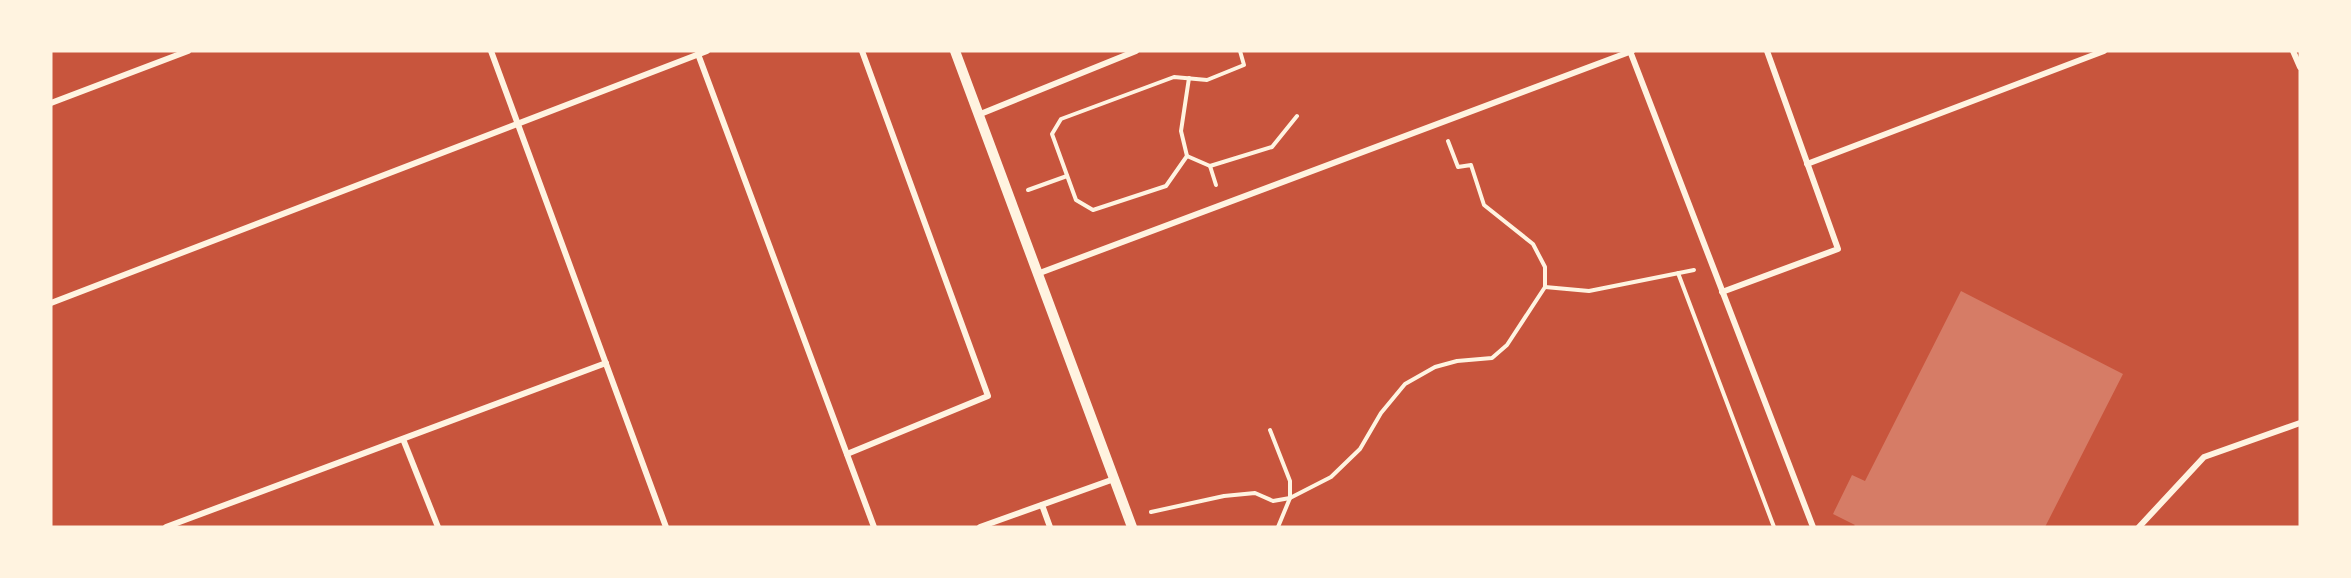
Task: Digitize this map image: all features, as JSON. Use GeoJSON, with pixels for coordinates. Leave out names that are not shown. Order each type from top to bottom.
{"type":"FeatureCollection","features":[{"type":"Feature","properties":{"kind":"street"},"geometry":{"type":"LineString","coordinates":[[51,103],[188,51]]}},
{"type":"Feature","properties":{"kind":"street"},"geometry":{"type":"LineString","coordinates":[[491,51],[666,527]]}},
{"type":"Feature","properties":{"kind":"street"},"geometry":{"type":"LineString","coordinates":[[51,303],[706,51]]}},
{"type":"Feature","properties":{"kind":"street"},"geometry":{"type":"LineString","coordinates":[[847,454],[988,396],[862,51]]}},
{"type":"Feature","properties":{"kind":"street"},"geometry":{"type":"LineString","coordinates":[[955,51],[1130,522]]}},
{"type":"Feature","properties":{"kind":"street"},"geometry":{"type":"LineString","coordinates":[[1037,274],[1630,51],[1813,527]]}},
{"type":"Feature","properties":{"kind":"street"},"geometry":{"type":"LineString","coordinates":[[1722,291],[1838,249],[1767,51]]}},
{"type":"Feature","properties":{"kind":"street"},"geometry":{"type":"LineString","coordinates":[[1807,164],[2104,51]]}},
{"type":"Feature","properties":{"kind":"street"},"geometry":{"type":"LineString","coordinates":[[2293,51],[2300,67]]}},
{"type":"Feature","properties":{"kind":"street"},"geometry":{"type":"LineString","coordinates":[[978,115],[1133,52]]}},
{"type":"Feature","properties":{"kind":"street"},"geometry":{"type":"LineString","coordinates":[[698,54],[874,527]]}},
{"type":"Feature","properties":{"kind":"street"},"geometry":{"type":"LineString","coordinates":[[166,527],[606,363]]}},
{"type":"Feature","properties":{"kind":"street"},"geometry":{"type":"LineString","coordinates":[[2139,527],[2204,457],[2300,423]]}},
{"type":"Feature","properties":{"kind":"street"},"geometry":{"type":"LineString","coordinates":[[404,439],[438,527]]}},
{"type":"Feature","properties":{"kind":"street"},"geometry":{"type":"LineString","coordinates":[[980,527],[1114,479]]}},
{"type":"Feature","properties":{"kind":"street"},"geometry":{"type":"LineString","coordinates":[[1042,505],[1050,527]]}},
{"type":"Feature","properties":{"kind":"path"},"geometry":{"type":"LineString","coordinates":[[1187,156],[1166,186],[1093,210],[1076,200],[1052,134],[1061,118],[1174,77],[1207,80],[1244,65],[1240,51]]}},
{"type":"Feature","properties":{"kind":"path"},"geometry":{"type":"LineString","coordinates":[[1187,156],[1180,130],[1189,78]]}},
{"type":"Feature","properties":{"kind":"path"},"geometry":{"type":"LineString","coordinates":[[1187,156],[1210,166],[1272,147],[1297,116]]}},
{"type":"Feature","properties":{"kind":"path"},"geometry":{"type":"LineString","coordinates":[[1130,522],[1224,496],[1255,493],[1273,501],[1290,498],[1331,477],[1360,449],[1381,413],[1405,384],[1435,367],[1457,361],[1492,358],[1507,345],[1545,287],[1545,267],[1533,244],[1484,205],[1471,165],[1458,167],[1441,123]]}},
{"type":"Feature","properties":{"kind":"path"},"geometry":{"type":"LineString","coordinates":[[1009,197],[1067,176]]}},
{"type":"Feature","properties":{"kind":"path"},"geometry":{"type":"LineString","coordinates":[[1545,287],[1589,291],[1712,266]]}},
{"type":"Feature","properties":{"kind":"path"},"geometry":{"type":"LineString","coordinates":[[1678,273],[1774,527]]}},
{"type":"Feature","properties":{"kind":"path"},"geometry":{"type":"LineString","coordinates":[[1270,430],[1290,481],[1290,498],[1278,527]]}},
{"type":"Feature","properties":{"kind":"building"},"geometry":{"type":"Polygon","coordinates":[[[1961,291],[2123,374],[2045,527],[1853,527],[1855,525],[1833,514],[1852,475],[1865,481],[1961,291]]]}}]}
